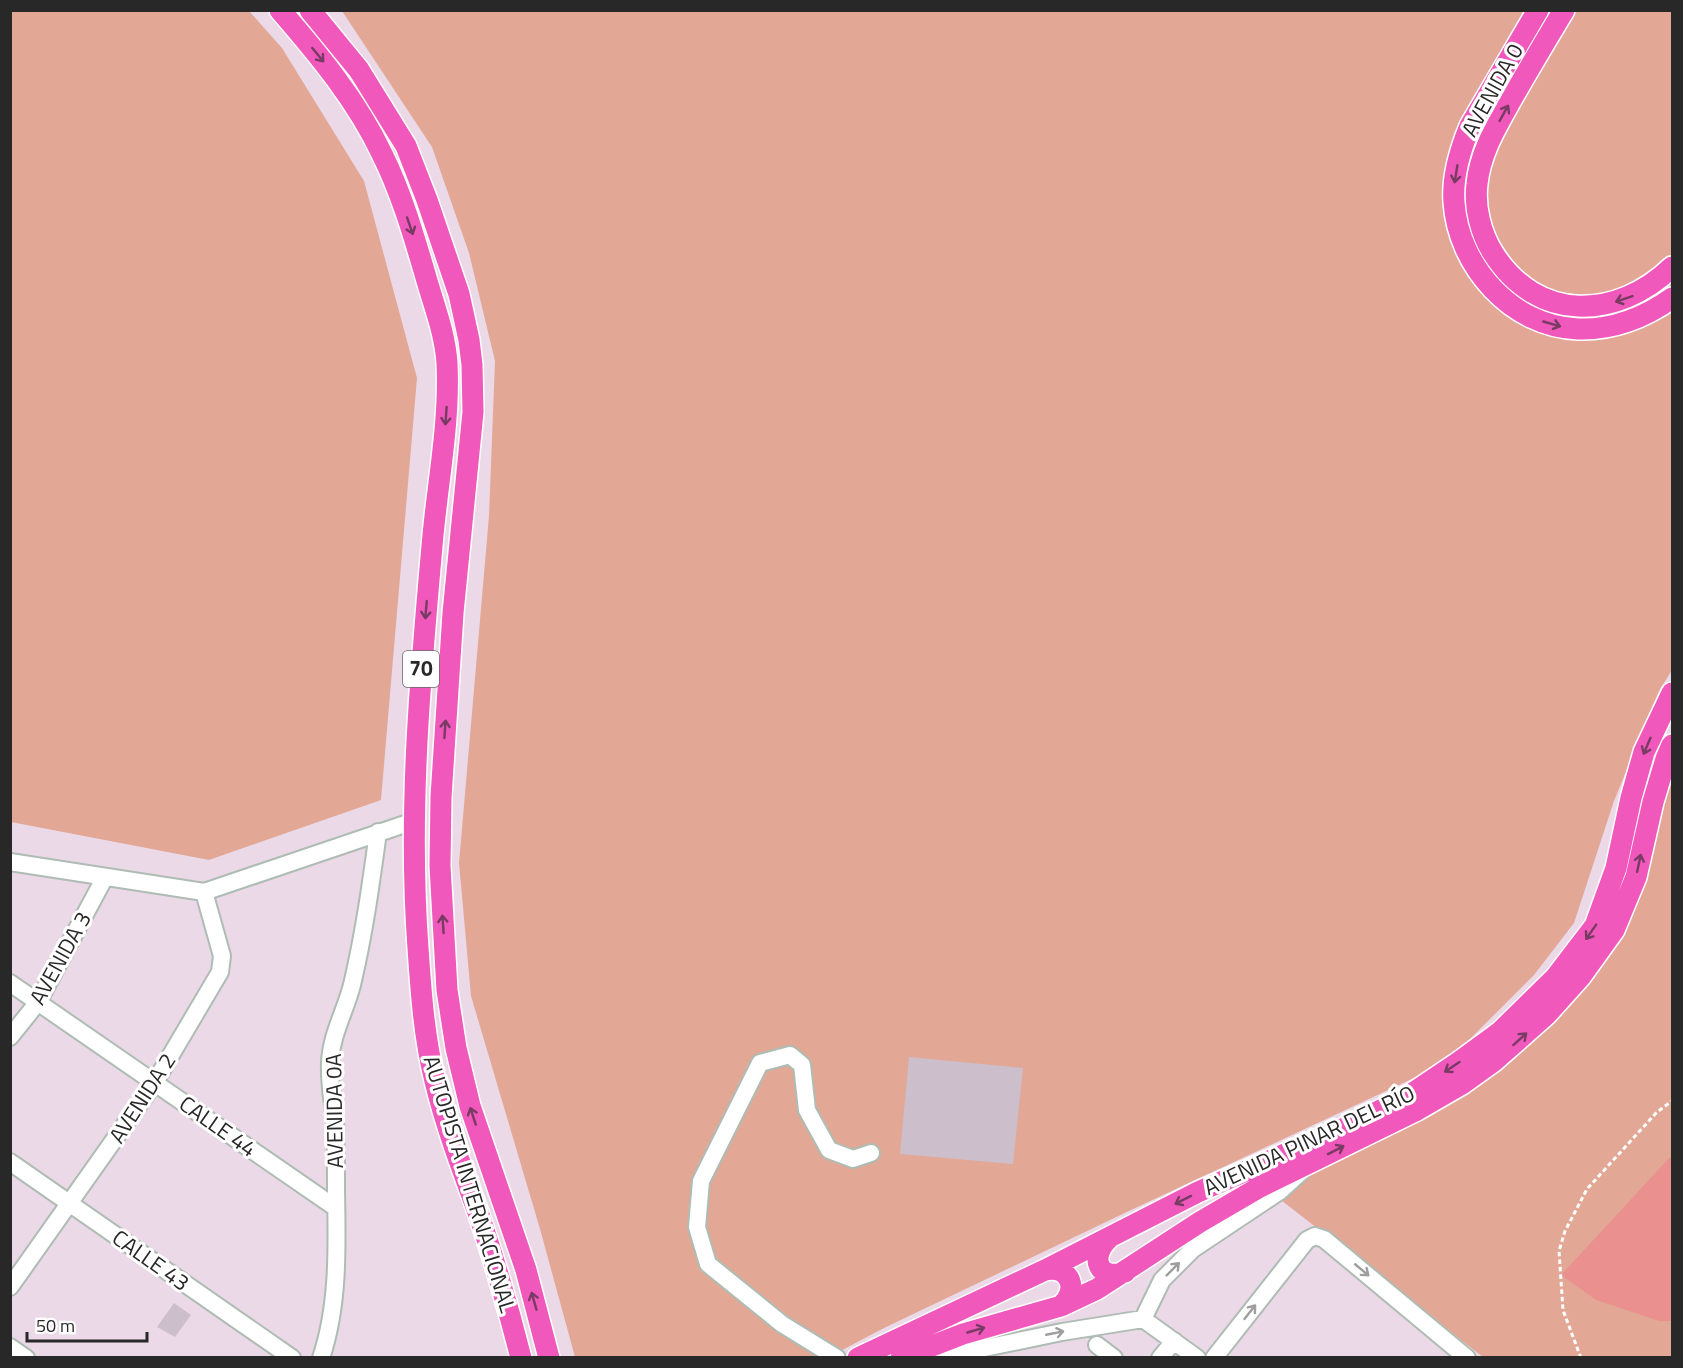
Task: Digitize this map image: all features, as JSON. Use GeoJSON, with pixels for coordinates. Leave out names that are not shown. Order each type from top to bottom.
{"type":"FeatureCollection","features":[{"type":"Feature","properties":{"kind":"main road","name":"AUTOPISTA INTERNACIONAL"},"geometry":{"type":"LineString","coordinates":[[280,10],[335,77],[359,112],[382,154],[405,209],[419,252],[446,360],[446,417],[426,611],[418,717],[414,821],[416,915],[423,1014],[442,1107],[500,1282],[521,1358]]}},
{"type":"Feature","properties":{"kind":"main road","name":"AUTOPISTA INTERNACIONAL"},"geometry":{"type":"LineString","coordinates":[[310,10],[359,70],[406,146],[428,200],[459,294],[470,340],[473,412],[453,613],[441,796],[441,887],[447,990],[456,1048],[470,1106],[519,1249],[549,1358]]}},
{"type":"Feature","properties":{"kind":"main road","name":"AVENIDA 0"},"geometry":{"type":"LineString","coordinates":[[1538,10],[1470,126],[1463,144],[1456,173],[1454,201],[1463,245],[1483,278],[1501,297],[1538,320],[1551,324],[1576,329],[1611,326],[1639,318],[1672,298]]}},
{"type":"Feature","properties":{"kind":"main road","name":"AVENIDA 0"},"geometry":{"type":"LineString","coordinates":[[1564,10],[1513,98],[1484,154],[1476,187],[1479,217],[1484,234],[1498,261],[1522,286],[1534,293],[1566,304],[1594,306],[1621,301],[1645,290],[1672,267]]}},
{"type":"Feature","properties":{"kind":"main road","name":"AVENIDA PINAR DEL RÍO"},"geometry":{"type":"LineString","coordinates":[[858,1358],[1045,1270],[1198,1192],[1352,1125],[1407,1097],[1500,1032],[1556,977],[1595,926],[1616,868],[1631,798],[1644,752],[1672,693]]}},
{"type":"Feature","properties":{"kind":"main road","name":"AVENIDA PINAR DEL RÍO"},"geometry":{"type":"LineString","coordinates":[[901,1358],[963,1334],[1061,1306],[1097,1289],[1210,1216],[1260,1187],[1416,1110],[1494,1061],[1546,1015],[1581,976],[1614,930],[1636,877],[1653,802],[1672,745]]}},
{"type":"Feature","properties":{"kind":"main road"},"geometry":{"type":"LineString","coordinates":[[1109,1238],[1098,1250],[1099,1265],[1110,1274],[1118,1275],[1125,1272]]}},
{"type":"Feature","properties":{"kind":"main road"},"geometry":{"type":"LineString","coordinates":[[1045,1270],[1058,1270],[1068,1277],[1071,1284],[1070,1297],[1061,1306]]}},
{"type":"Feature","properties":{"kind":"street"},"geometry":{"type":"LineString","coordinates":[[10,862],[204,892],[414,821]]}},
{"type":"Feature","properties":{"kind":"street","name":"AVENIDA 0A"},"geometry":{"type":"LineString","coordinates":[[321,1358],[327,1342],[333,1304],[336,1208],[335,1124],[330,1064],[334,1033],[350,993],[358,960],[378,832]]}},
{"type":"Feature","properties":{"kind":"street","name":"AVENIDA 3"},"geometry":{"type":"LineString","coordinates":[[10,1037],[38,1002],[105,877]]}},
{"type":"Feature","properties":{"kind":"street","name":"AVENIDA 2"},"geometry":{"type":"LineString","coordinates":[[10,1287],[155,1082],[220,972],[222,956],[204,892]]}},
{"type":"Feature","properties":{"kind":"street","name":"CALLE 44"},"geometry":{"type":"LineString","coordinates":[[10,983],[336,1208]]}},
{"type":"Feature","properties":{"kind":"street"},"geometry":{"type":"LineString","coordinates":[[837,1358],[782,1324],[708,1264],[697,1227],[701,1181],[760,1063],[790,1055],[802,1065],[807,1110],[829,1150],[853,1159],[871,1153]]}},
{"type":"Feature","properties":{"kind":"street","name":"CALLE 43"},"geometry":{"type":"LineString","coordinates":[[10,1162],[291,1358]]}},
{"type":"Feature","properties":{"kind":"street"},"geometry":{"type":"LineString","coordinates":[[1143,1319],[1162,1280],[1193,1249],[1280,1191],[1310,1163]]}},
{"type":"Feature","properties":{"kind":"street"},"geometry":{"type":"LineString","coordinates":[[1214,1358],[1307,1240],[1315,1236],[1324,1239],[1467,1358]]}},
{"type":"Feature","properties":{"kind":"street"},"geometry":{"type":"LineString","coordinates":[[936,1358],[1062,1332],[1143,1319],[1197,1358]]}},
{"type":"Feature","properties":{"kind":"street"},"geometry":{"type":"LineString","coordinates":[[1160,1358],[1174,1341]]}},
{"type":"Feature","properties":{"kind":"street"},"geometry":{"type":"LineString","coordinates":[[1097,1345],[1114,1358]]}},
{"type":"Feature","properties":{"kind":"street"},"geometry":{"type":"LineString","coordinates":[[10,1347],[26,1358]]}},
{"type":"Feature","properties":{"kind":"path"},"geometry":{"type":"LineString","coordinates":[[1581,1358],[1563,1310],[1559,1251],[1565,1231],[1587,1189],[1657,1112],[1672,1101]]}},
{"type":"Feature","properties":{"kind":"shaded area"},"geometry":{"type":"Polygon","coordinates":[[[10,11],[249,11],[282,48],[364,181],[417,378],[381,800],[209,860],[11,822],[10,11]]]}},
{"type":"Feature","properties":{"kind":"shaded area"},"geometry":{"type":"Polygon","coordinates":[[[342,11],[1672,11],[1672,670],[1659,691],[1614,801],[1574,923],[1534,975],[1446,1063],[1131,1210],[884,1328],[829,1357],[575,1357],[540,1229],[471,996],[459,863],[489,516],[495,361],[469,253],[432,147],[342,11]]]}},
{"type":"Feature","properties":{"kind":"shaded area"},"geometry":{"type":"Polygon","coordinates":[[[1672,763],[1672,1357],[1483,1357],[1277,1197],[1606,943],[1672,763]]]}},
{"type":"Feature","properties":{"kind":"shaded area"},"geometry":{"type":"Polygon","coordinates":[[[1670,1157],[1672,1159],[1672,1321],[1659,1321],[1596,1300],[1561,1275],[1670,1157]]]}},
{"type":"Feature","properties":{"kind":"building"},"geometry":{"type":"Polygon","coordinates":[[[909,1057],[1023,1068],[1013,1164],[900,1154],[909,1057]]]}},
{"type":"Feature","properties":{"kind":"building"},"geometry":{"type":"Polygon","coordinates":[[[174,1303],[191,1315],[175,1337],[157,1327],[174,1303]]]}}]}
